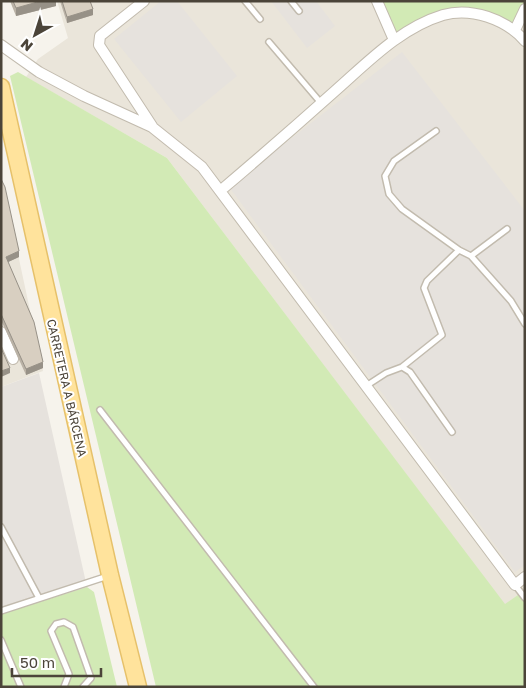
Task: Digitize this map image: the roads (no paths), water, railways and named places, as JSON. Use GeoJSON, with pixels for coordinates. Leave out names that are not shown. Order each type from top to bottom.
{"type":"FeatureCollection","features":[{"type":"Feature","properties":{"kind":"main road","name":"CARRETERA A BÁRCENA"},"geometry":{"type":"LineString","coordinates":[[2,94],[5,124],[110,575],[138,687]]}},
{"type":"Feature","properties":{"kind":"street"},"geometry":{"type":"LineString","coordinates":[[144,1],[100,36],[99,45],[152,127]]}},
{"type":"Feature","properties":{"kind":"street"},"geometry":{"type":"LineString","coordinates":[[377,1],[394,40]]}},
{"type":"Feature","properties":{"kind":"street"},"geometry":{"type":"LineString","coordinates":[[515,30],[525,9]]}},
{"type":"Feature","properties":{"kind":"street"},"geometry":{"type":"LineString","coordinates":[[220,191],[394,40],[432,19],[464,12],[489,18],[515,30],[525,41]]}},
{"type":"Feature","properties":{"kind":"street"},"geometry":{"type":"LineString","coordinates":[[1,45],[39,72],[84,96],[152,127],[202,167],[515,585],[525,578]]}},
{"type":"Feature","properties":{"kind":"street"},"geometry":{"type":"LineString","coordinates":[[1,332],[13,359]]}},
{"type":"Feature","properties":{"kind":"lane"},"geometry":{"type":"LineString","coordinates":[[245,1],[260,19]]}},
{"type":"Feature","properties":{"kind":"lane"},"geometry":{"type":"LineString","coordinates":[[291,1],[299,11]]}},
{"type":"Feature","properties":{"kind":"lane"},"geometry":{"type":"LineString","coordinates":[[270,42],[321,103]]}},
{"type":"Feature","properties":{"kind":"lane"},"geometry":{"type":"LineString","coordinates":[[436,131],[394,161],[385,176],[389,194],[402,209],[459,250],[472,256],[505,294],[525,324]]}},
{"type":"Feature","properties":{"kind":"lane"},"geometry":{"type":"LineString","coordinates":[[472,256],[507,229]]}},
{"type":"Feature","properties":{"kind":"lane"},"geometry":{"type":"LineString","coordinates":[[366,386],[386,373],[402,367],[442,336],[424,288],[427,281],[459,250]]}},
{"type":"Feature","properties":{"kind":"lane"},"geometry":{"type":"LineString","coordinates":[[402,367],[410,372],[452,432]]}},
{"type":"Feature","properties":{"kind":"lane"},"geometry":{"type":"LineString","coordinates":[[100,410],[314,687]]}},
{"type":"Feature","properties":{"kind":"lane"},"geometry":{"type":"LineString","coordinates":[[1,527],[39,598]]}},
{"type":"Feature","properties":{"kind":"lane"},"geometry":{"type":"LineString","coordinates":[[1,611],[110,575]]}},
{"type":"Feature","properties":{"kind":"lane"},"geometry":{"type":"LineString","coordinates":[[515,585],[525,598]]}},
{"type":"Feature","properties":{"kind":"lane"},"geometry":{"type":"LineString","coordinates":[[66,686],[68,674],[51,631],[56,624],[64,622],[73,627],[91,678],[83,687]]}},
{"type":"Feature","properties":{"kind":"lane"},"geometry":{"type":"LineString","coordinates":[[1,640],[21,687]]}}]}
